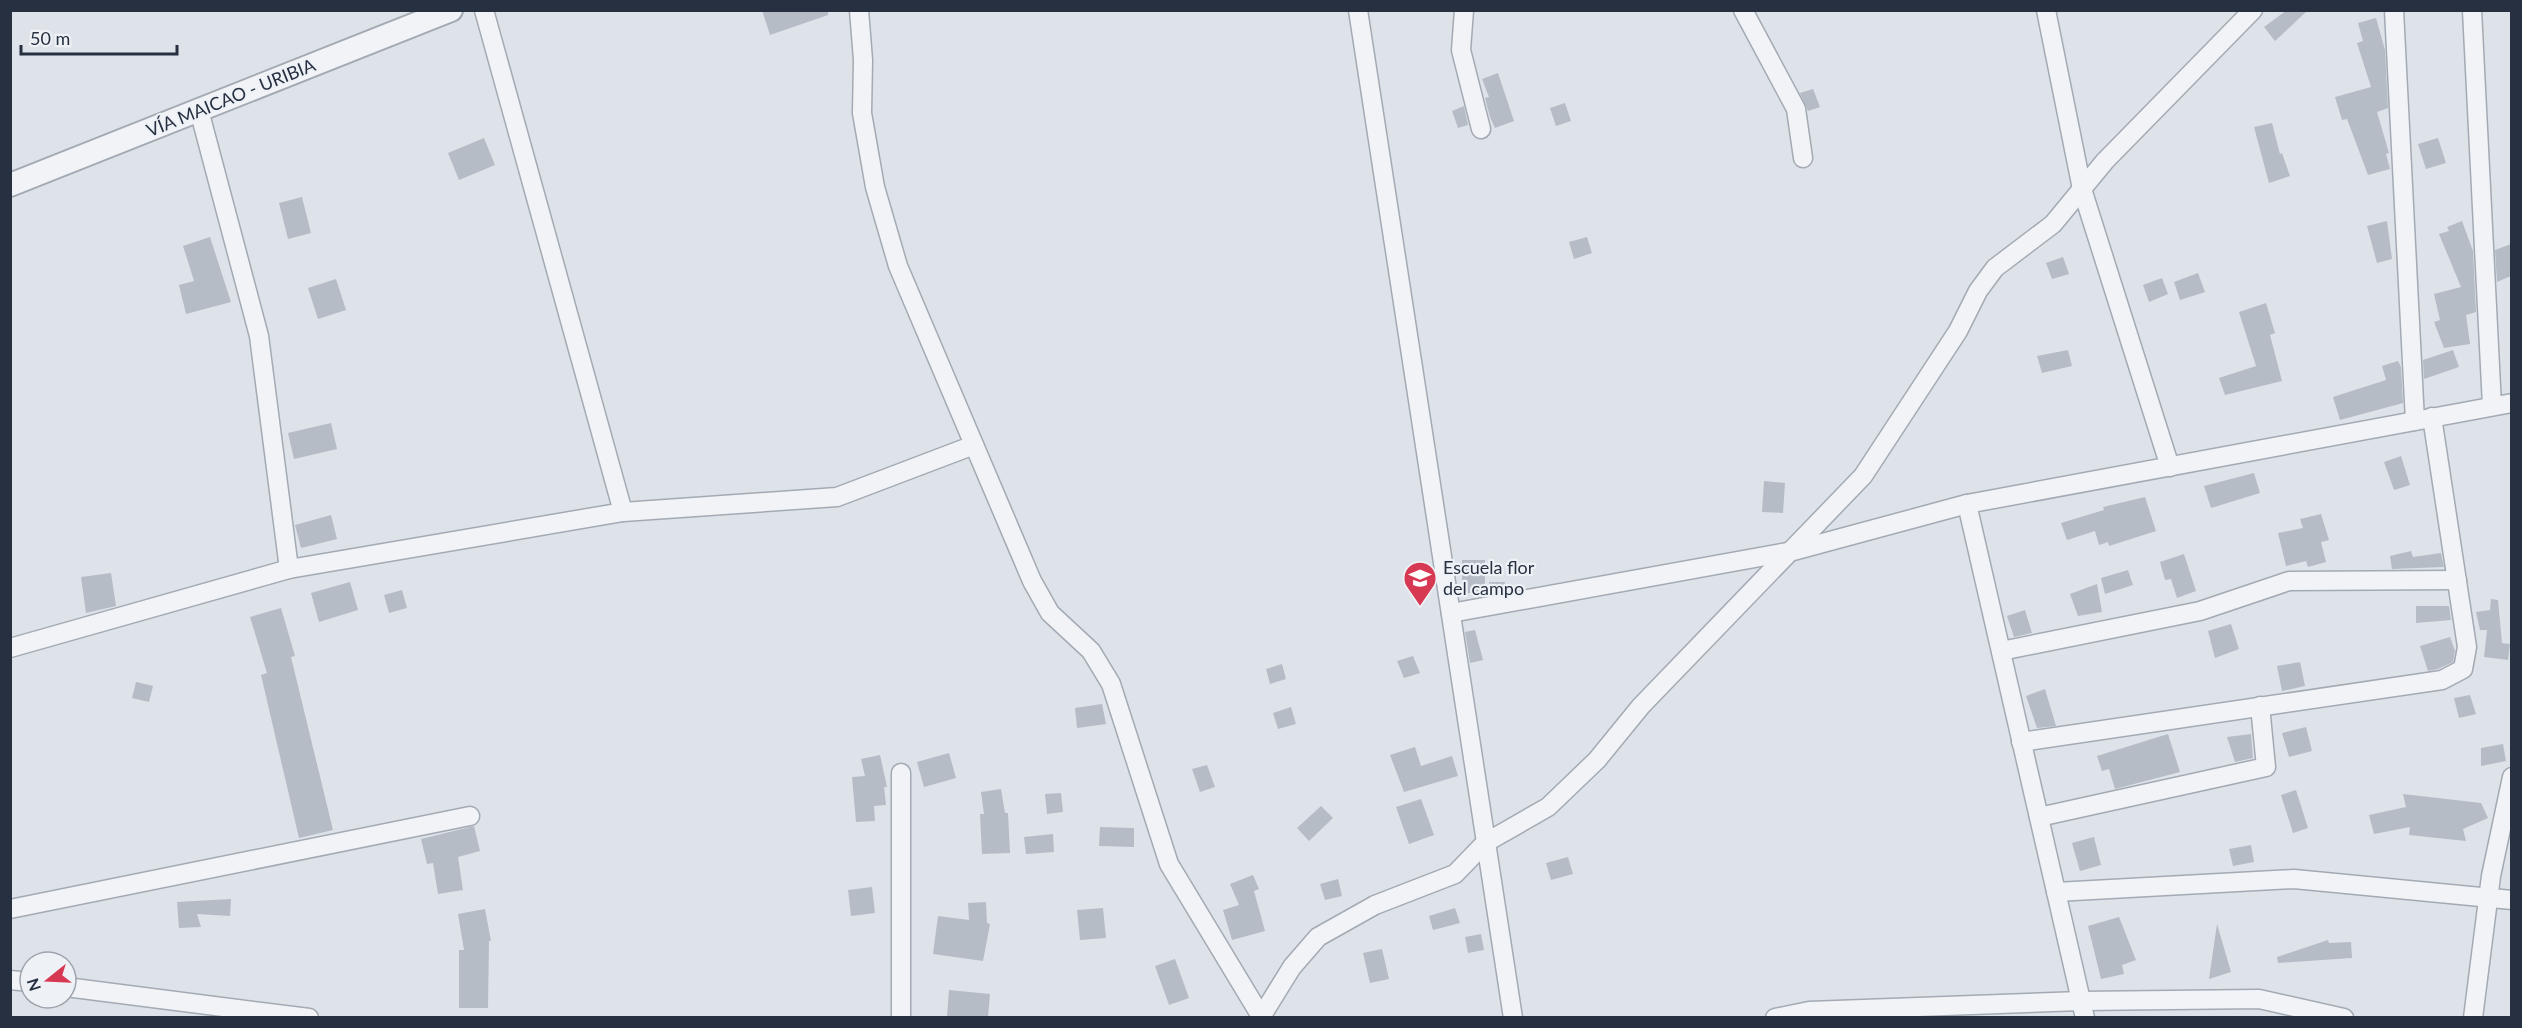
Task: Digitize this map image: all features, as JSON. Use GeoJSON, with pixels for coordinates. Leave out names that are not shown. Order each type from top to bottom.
{"type":"FeatureCollection","features":[{"type":"Feature","properties":{"kind":"street","name":"VÍA MAICAO - URIBIA"},"geometry":{"type":"LineString","coordinates":[[10,185],[452,10]]}},
{"type":"Feature","properties":{"kind":"street"},"geometry":{"type":"LineString","coordinates":[[484,10],[623,512]]}},
{"type":"Feature","properties":{"kind":"street"},"geometry":{"type":"LineString","coordinates":[[859,10],[863,60],[862,113],[875,187],[898,266],[1032,581],[1050,613],[1091,651],[1111,684],[1168,864],[1262,1017],[1292,967],[1318,937],[1376,905],[1455,874],[1485,843],[1548,807],[1597,760],[1641,706],[1863,476],[1958,331],[1978,291],[1995,268],[2052,225],[2106,161],[2253,10]]}},
{"type":"Feature","properties":{"kind":"street"},"geometry":{"type":"LineString","coordinates":[[1358,10],[1513,1017]]}},
{"type":"Feature","properties":{"kind":"street"},"geometry":{"type":"LineString","coordinates":[[1464,10],[1461,50],[1481,129]]}},
{"type":"Feature","properties":{"kind":"street"},"geometry":{"type":"LineString","coordinates":[[1743,10],[1796,109],[1803,158]]}},
{"type":"Feature","properties":{"kind":"street"},"geometry":{"type":"LineString","coordinates":[[2046,10],[2046,22],[2082,189],[2170,467]]}},
{"type":"Feature","properties":{"kind":"street"},"geometry":{"type":"LineString","coordinates":[[2021,742],[2442,680],[2463,669],[2467,647],[2457,580],[2423,419],[2394,10]]}},
{"type":"Feature","properties":{"kind":"street"},"geometry":{"type":"LineString","coordinates":[[2472,10],[2492,406]]}},
{"type":"Feature","properties":{"kind":"street"},"geometry":{"type":"LineString","coordinates":[[199,110],[259,336],[289,569]]}},
{"type":"Feature","properties":{"kind":"street"},"geometry":{"type":"LineString","coordinates":[[1451,614],[1793,551],[1966,504],[2511,402]]}},
{"type":"Feature","properties":{"kind":"street"},"geometry":{"type":"LineString","coordinates":[[10,648],[289,569],[623,512],[837,497],[974,445]]}},
{"type":"Feature","properties":{"kind":"street"},"geometry":{"type":"LineString","coordinates":[[1966,504],[2083,1009]]}},
{"type":"Feature","properties":{"kind":"street"},"geometry":{"type":"LineString","coordinates":[[2001,651],[2200,610],[2289,581],[2457,580]]}},
{"type":"Feature","properties":{"kind":"street"},"geometry":{"type":"LineString","coordinates":[[2039,817],[2266,767],[2260,706]]}},
{"type":"Feature","properties":{"kind":"street"},"geometry":{"type":"LineString","coordinates":[[901,773],[901,1017]]}},
{"type":"Feature","properties":{"kind":"street"},"geometry":{"type":"LineString","coordinates":[[2473,1017],[2488,899],[2511,777]]}},
{"type":"Feature","properties":{"kind":"street"},"geometry":{"type":"LineString","coordinates":[[10,909],[471,816]]}},
{"type":"Feature","properties":{"kind":"street"},"geometry":{"type":"LineString","coordinates":[[2056,892],[2294,879],[2511,900]]}},
{"type":"Feature","properties":{"kind":"street"},"geometry":{"type":"LineString","coordinates":[[78,988],[309,1017]]}},
{"type":"Feature","properties":{"kind":"street"},"geometry":{"type":"LineString","coordinates":[[1775,1017],[1809,1011],[2083,1009],[2259,999],[2344,1017]]}},
{"type":"Feature","properties":{"kind":"building"},"geometry":{"type":"Polygon","coordinates":[[[762,10],[828,10],[828,15],[770,35],[762,10]]]}},
{"type":"Feature","properties":{"kind":"building"},"geometry":{"type":"Polygon","coordinates":[[[2287,10],[2308,10],[2275,41],[2264,27],[2287,10]]]}},
{"type":"Feature","properties":{"kind":"building"},"geometry":{"type":"Polygon","coordinates":[[[2376,18],[2385,50],[2388,108],[2377,112],[2389,153],[2386,154],[2390,169],[2368,175],[2347,119],[2342,120],[2335,97],[2371,87],[2357,43],[2363,41],[2358,23],[2376,18]]]}},
{"type":"Feature","properties":{"kind":"building"},"geometry":{"type":"Polygon","coordinates":[[[1498,73],[1514,121],[1495,128],[1485,98],[1489,97],[1482,79],[1498,73]]]}},
{"type":"Feature","properties":{"kind":"building"},"geometry":{"type":"Polygon","coordinates":[[[1813,89],[1820,107],[1808,111],[1800,93],[1813,89]]]}},
{"type":"Feature","properties":{"kind":"building"},"geometry":{"type":"Polygon","coordinates":[[[1565,103],[1571,121],[1556,126],[1550,108],[1565,103]]]}},
{"type":"Feature","properties":{"kind":"building"},"geometry":{"type":"Polygon","coordinates":[[[1464,106],[1468,125],[1458,128],[1452,111],[1464,106]]]}},
{"type":"Feature","properties":{"kind":"building"},"geometry":{"type":"Polygon","coordinates":[[[2272,123],[2280,154],[2282,153],[2290,176],[2269,183],[2254,127],[2272,123]]]}},
{"type":"Feature","properties":{"kind":"building"},"geometry":{"type":"Polygon","coordinates":[[[484,138],[495,165],[459,180],[448,153],[484,138]]]}},
{"type":"Feature","properties":{"kind":"building"},"geometry":{"type":"Polygon","coordinates":[[[2438,138],[2446,163],[2426,169],[2418,144],[2438,138]]]}},
{"type":"Feature","properties":{"kind":"building"},"geometry":{"type":"Polygon","coordinates":[[[302,197],[311,233],[288,239],[279,203],[302,197]]]}},
{"type":"Feature","properties":{"kind":"building"},"geometry":{"type":"Polygon","coordinates":[[[2387,221],[2392,259],[2377,263],[2367,226],[2387,221]]]}},
{"type":"Feature","properties":{"kind":"building"},"geometry":{"type":"Polygon","coordinates":[[[2462,221],[2473,251],[2476,312],[2466,315],[2470,344],[2444,348],[2434,322],[2440,320],[2434,294],[2461,287],[2439,234],[2449,231],[2447,227],[2462,221]]]}},
{"type":"Feature","properties":{"kind":"building"},"geometry":{"type":"Polygon","coordinates":[[[210,237],[231,302],[186,314],[179,285],[194,281],[183,246],[210,237]]]}},
{"type":"Feature","properties":{"kind":"building"},"geometry":{"type":"Polygon","coordinates":[[[1587,237],[1592,253],[1574,259],[1569,242],[1587,237]]]}},
{"type":"Feature","properties":{"kind":"building"},"geometry":{"type":"Polygon","coordinates":[[[2511,244],[2511,276],[2497,282],[2495,250],[2511,244]]]}},
{"type":"Feature","properties":{"kind":"building"},"geometry":{"type":"Polygon","coordinates":[[[2063,257],[2069,274],[2052,279],[2046,263],[2063,257]]]}},
{"type":"Feature","properties":{"kind":"building"},"geometry":{"type":"Polygon","coordinates":[[[2198,273],[2205,292],[2180,300],[2174,282],[2198,273]]]}},
{"type":"Feature","properties":{"kind":"building"},"geometry":{"type":"Polygon","coordinates":[[[2162,278],[2168,294],[2149,302],[2143,285],[2162,278]]]}},
{"type":"Feature","properties":{"kind":"building"},"geometry":{"type":"Polygon","coordinates":[[[336,279],[346,310],[318,319],[308,288],[336,279]]]}},
{"type":"Feature","properties":{"kind":"building"},"geometry":{"type":"Polygon","coordinates":[[[2266,303],[2275,333],[2270,335],[2282,381],[2225,395],[2219,378],[2256,366],[2239,312],[2266,303]]]}},
{"type":"Feature","properties":{"kind":"building"},"geometry":{"type":"Polygon","coordinates":[[[2068,350],[2072,366],[2042,373],[2037,356],[2068,350]]]}},
{"type":"Feature","properties":{"kind":"building"},"geometry":{"type":"Polygon","coordinates":[[[2453,350],[2459,367],[2424,379],[2423,360],[2453,350]]]}},
{"type":"Feature","properties":{"kind":"building"},"geometry":{"type":"Polygon","coordinates":[[[2398,361],[2401,367],[2403,403],[2340,420],[2333,397],[2386,380],[2382,366],[2398,361]]]}},
{"type":"Feature","properties":{"kind":"building"},"geometry":{"type":"Polygon","coordinates":[[[331,423],[337,449],[294,459],[288,433],[331,423]]]}},
{"type":"Feature","properties":{"kind":"building"},"geometry":{"type":"Polygon","coordinates":[[[2401,456],[2410,485],[2394,490],[2384,462],[2401,456]]]}},
{"type":"Feature","properties":{"kind":"building"},"geometry":{"type":"Polygon","coordinates":[[[2254,473],[2260,493],[2211,508],[2204,486],[2254,473]]]}},
{"type":"Feature","properties":{"kind":"building"},"geometry":{"type":"Polygon","coordinates":[[[1764,481],[1785,483],[1783,513],[1762,512],[1764,481]]]}},
{"type":"Feature","properties":{"kind":"building"},"geometry":{"type":"Polygon","coordinates":[[[2145,497],[2156,531],[2109,546],[2108,542],[2099,545],[2095,531],[2067,540],[2061,523],[2104,510],[2103,507],[2145,497]]]}},
{"type":"Feature","properties":{"kind":"building"},"geometry":{"type":"Polygon","coordinates":[[[2321,514],[2329,540],[2321,542],[2326,562],[2308,567],[2306,561],[2286,566],[2278,533],[2303,528],[2300,519],[2321,514]]]}},
{"type":"Feature","properties":{"kind":"building"},"geometry":{"type":"Polygon","coordinates":[[[331,515],[337,539],[301,548],[295,525],[331,515]]]}},
{"type":"Feature","properties":{"kind":"building"},"geometry":{"type":"Polygon","coordinates":[[[2411,551],[2413,557],[2441,553],[2444,567],[2392,569],[2390,556],[2411,551]]]}},
{"type":"Feature","properties":{"kind":"building"},"geometry":{"type":"Polygon","coordinates":[[[2184,554],[2196,591],[2177,598],[2171,579],[2165,580],[2160,562],[2184,554]]]}},
{"type":"Feature","properties":{"kind":"building"},"geometry":{"type":"Polygon","coordinates":[[[1462,560],[1485,560],[1485,593],[1462,593],[1462,560]]]}},
{"type":"Feature","properties":{"kind":"building"},"geometry":{"type":"Polygon","coordinates":[[[2128,570],[2133,585],[2105,594],[2101,578],[2128,570]]]}},
{"type":"Feature","properties":{"kind":"building"},"geometry":{"type":"Polygon","coordinates":[[[111,573],[116,606],[86,613],[81,577],[111,573]]]}},
{"type":"Feature","properties":{"kind":"building"},"geometry":{"type":"Polygon","coordinates":[[[350,582],[358,610],[319,622],[311,593],[350,582]]]}},
{"type":"Feature","properties":{"kind":"building"},"geometry":{"type":"Polygon","coordinates":[[[1489,582],[1505,582],[1505,592],[1489,595],[1489,582]]]}},
{"type":"Feature","properties":{"kind":"building"},"geometry":{"type":"Polygon","coordinates":[[[2097,584],[2102,612],[2078,616],[2070,594],[2097,584]]]}},
{"type":"Feature","properties":{"kind":"building"},"geometry":{"type":"Polygon","coordinates":[[[402,590],[407,608],[389,613],[384,595],[402,590]]]}},
{"type":"Feature","properties":{"kind":"building"},"geometry":{"type":"Polygon","coordinates":[[[2491,599],[2498,600],[2502,643],[2510,644],[2508,660],[2484,657],[2487,630],[2480,630],[2476,612],[2490,610],[2491,599]]]}},
{"type":"Feature","properties":{"kind":"building"},"geometry":{"type":"Polygon","coordinates":[[[2416,606],[2449,606],[2451,620],[2416,623],[2416,606]]]}},
{"type":"Feature","properties":{"kind":"building"},"geometry":{"type":"Polygon","coordinates":[[[281,608],[295,656],[291,657],[333,830],[299,838],[261,675],[267,673],[250,617],[281,608]]]}},
{"type":"Feature","properties":{"kind":"building"},"geometry":{"type":"Polygon","coordinates":[[[2025,610],[2032,633],[2014,637],[2007,616],[2025,610]]]}},
{"type":"Feature","properties":{"kind":"building"},"geometry":{"type":"Polygon","coordinates":[[[2231,624],[2239,649],[2215,658],[2208,631],[2231,624]]]}},
{"type":"Feature","properties":{"kind":"building"},"geometry":{"type":"Polygon","coordinates":[[[1475,630],[1483,660],[1470,663],[1465,632],[1475,630]]]}},
{"type":"Feature","properties":{"kind":"building"},"geometry":{"type":"Polygon","coordinates":[[[2450,637],[2455,651],[2453,662],[2428,671],[2420,646],[2450,637]]]}},
{"type":"Feature","properties":{"kind":"building"},"geometry":{"type":"Polygon","coordinates":[[[1413,656],[1420,673],[1404,678],[1397,661],[1413,656]]]}},
{"type":"Feature","properties":{"kind":"building"},"geometry":{"type":"Polygon","coordinates":[[[2300,662],[2305,686],[2282,691],[2277,666],[2300,662]]]}},
{"type":"Feature","properties":{"kind":"building"},"geometry":{"type":"Polygon","coordinates":[[[1282,664],[1286,679],[1270,684],[1266,669],[1282,664]]]}},
{"type":"Feature","properties":{"kind":"building"},"geometry":{"type":"Polygon","coordinates":[[[136,682],[153,686],[149,702],[132,698],[136,682]]]}},
{"type":"Feature","properties":{"kind":"building"},"geometry":{"type":"Polygon","coordinates":[[[2045,689],[2056,726],[2037,728],[2026,696],[2045,689]]]}},
{"type":"Feature","properties":{"kind":"building"},"geometry":{"type":"Polygon","coordinates":[[[2470,695],[2476,714],[2459,718],[2454,698],[2470,695]]]}},
{"type":"Feature","properties":{"kind":"building"},"geometry":{"type":"Polygon","coordinates":[[[1102,704],[1106,724],[1077,728],[1075,708],[1102,704]]]}},
{"type":"Feature","properties":{"kind":"building"},"geometry":{"type":"Polygon","coordinates":[[[1291,707],[1296,724],[1278,729],[1273,713],[1291,707]]]}},
{"type":"Feature","properties":{"kind":"building"},"geometry":{"type":"Polygon","coordinates":[[[2306,727],[2312,751],[2289,757],[2282,733],[2306,727]]]}},
{"type":"Feature","properties":{"kind":"building"},"geometry":{"type":"Polygon","coordinates":[[[2168,734],[2180,772],[2115,789],[2109,769],[2102,771],[2097,756],[2168,734]]]}},
{"type":"Feature","properties":{"kind":"building"},"geometry":{"type":"Polygon","coordinates":[[[2251,734],[2253,758],[2235,762],[2227,737],[2251,734]]]}},
{"type":"Feature","properties":{"kind":"building"},"geometry":{"type":"Polygon","coordinates":[[[2503,744],[2506,761],[2481,766],[2481,748],[2503,744]]]}},
{"type":"Feature","properties":{"kind":"building"},"geometry":{"type":"Polygon","coordinates":[[[1415,747],[1421,766],[1452,756],[1458,776],[1404,792],[1390,755],[1415,747]]]}},
{"type":"Feature","properties":{"kind":"building"},"geometry":{"type":"Polygon","coordinates":[[[949,753],[956,778],[924,787],[917,762],[949,753]]]}},
{"type":"Feature","properties":{"kind":"building"},"geometry":{"type":"Polygon","coordinates":[[[880,755],[887,787],[884,787],[886,805],[874,806],[875,821],[856,822],[852,777],[865,776],[861,759],[880,755]]]}},
{"type":"Feature","properties":{"kind":"building"},"geometry":{"type":"Polygon","coordinates":[[[1207,765],[1215,787],[1200,792],[1192,769],[1207,765]]]}},
{"type":"Feature","properties":{"kind":"building"},"geometry":{"type":"Polygon","coordinates":[[[1001,789],[1005,813],[1008,813],[1010,853],[982,854],[980,814],[984,814],[981,792],[1001,789]]]}},
{"type":"Feature","properties":{"kind":"building"},"geometry":{"type":"Polygon","coordinates":[[[2296,790],[2308,828],[2293,833],[2281,795],[2296,790]]]}},
{"type":"Feature","properties":{"kind":"building"},"geometry":{"type":"Polygon","coordinates":[[[1061,793],[1063,812],[1047,814],[1045,794],[1061,793]]]}},
{"type":"Feature","properties":{"kind":"building"},"geometry":{"type":"Polygon","coordinates":[[[2403,794],[2481,803],[2488,818],[2463,829],[2466,841],[2409,835],[2410,827],[2374,834],[2369,815],[2406,807],[2403,794]]]}},
{"type":"Feature","properties":{"kind":"building"},"geometry":{"type":"Polygon","coordinates":[[[1421,799],[1434,835],[1409,844],[1396,807],[1421,799]]]}},
{"type":"Feature","properties":{"kind":"building"},"geometry":{"type":"Polygon","coordinates":[[[1321,806],[1333,818],[1309,841],[1297,828],[1321,806]]]}},
{"type":"Feature","properties":{"kind":"building"},"geometry":{"type":"Polygon","coordinates":[[[474,826],[480,851],[458,857],[463,890],[438,894],[433,863],[427,864],[421,839],[474,826]]]}},
{"type":"Feature","properties":{"kind":"building"},"geometry":{"type":"Polygon","coordinates":[[[1100,827],[1134,828],[1134,847],[1099,846],[1100,827]]]}},
{"type":"Feature","properties":{"kind":"building"},"geometry":{"type":"Polygon","coordinates":[[[1053,834],[1054,852],[1026,854],[1024,837],[1053,834]]]}},
{"type":"Feature","properties":{"kind":"building"},"geometry":{"type":"Polygon","coordinates":[[[2094,837],[2101,865],[2080,871],[2072,843],[2094,837]]]}},
{"type":"Feature","properties":{"kind":"building"},"geometry":{"type":"Polygon","coordinates":[[[2251,845],[2254,862],[2233,866],[2229,849],[2251,845]]]}},
{"type":"Feature","properties":{"kind":"building"},"geometry":{"type":"Polygon","coordinates":[[[1568,857],[1573,874],[1551,880],[1546,863],[1568,857]]]}},
{"type":"Feature","properties":{"kind":"building"},"geometry":{"type":"Polygon","coordinates":[[[1253,875],[1259,889],[1254,891],[1265,931],[1232,940],[1223,910],[1239,905],[1230,884],[1253,875]]]}},
{"type":"Feature","properties":{"kind":"building"},"geometry":{"type":"Polygon","coordinates":[[[1338,879],[1342,896],[1325,900],[1320,884],[1338,879]]]}},
{"type":"Feature","properties":{"kind":"building"},"geometry":{"type":"Polygon","coordinates":[[[872,887],[875,913],[851,916],[848,890],[872,887]]]}},
{"type":"Feature","properties":{"kind":"building"},"geometry":{"type":"Polygon","coordinates":[[[231,899],[230,916],[197,914],[201,927],[179,928],[177,902],[231,899]]]}},
{"type":"Feature","properties":{"kind":"building"},"geometry":{"type":"Polygon","coordinates":[[[986,902],[987,923],[990,924],[983,961],[933,954],[938,916],[969,920],[968,903],[986,902]]]}},
{"type":"Feature","properties":{"kind":"building"},"geometry":{"type":"Polygon","coordinates":[[[1103,908],[1106,938],[1080,940],[1077,910],[1103,908]]]}},
{"type":"Feature","properties":{"kind":"building"},"geometry":{"type":"Polygon","coordinates":[[[1455,908],[1460,923],[1433,930],[1429,916],[1455,908]]]}},
{"type":"Feature","properties":{"kind":"building"},"geometry":{"type":"Polygon","coordinates":[[[485,909],[491,941],[489,941],[488,1008],[459,1008],[459,950],[464,950],[458,914],[485,909]]]}},
{"type":"Feature","properties":{"kind":"building"},"geometry":{"type":"Polygon","coordinates":[[[2119,917],[2136,960],[2122,965],[2124,974],[2101,979],[2088,926],[2119,917]]]}},
{"type":"Feature","properties":{"kind":"building"},"geometry":{"type":"Polygon","coordinates":[[[2217,924],[2231,972],[2209,979],[2217,924]]]}},
{"type":"Feature","properties":{"kind":"building"},"geometry":{"type":"Polygon","coordinates":[[[1481,934],[1484,950],[1468,953],[1465,937],[1481,934]]]}},
{"type":"Feature","properties":{"kind":"building"},"geometry":{"type":"Polygon","coordinates":[[[2328,940],[2329,943],[2351,942],[2352,958],[2278,963],[2277,957],[2328,940]]]}},
{"type":"Feature","properties":{"kind":"building"},"geometry":{"type":"Polygon","coordinates":[[[1382,949],[1389,979],[1370,983],[1363,953],[1382,949]]]}},
{"type":"Feature","properties":{"kind":"building"},"geometry":{"type":"Polygon","coordinates":[[[1175,959],[1189,998],[1169,1005],[1155,966],[1175,959]]]}},
{"type":"Feature","properties":{"kind":"building"},"geometry":{"type":"Polygon","coordinates":[[[949,990],[990,994],[988,1017],[947,1016],[949,990]]]}},
{"type":"Feature","properties":{"kind":"place","name":"Escuela flor del campo"},"geometry":{"type":"Point","coordinates":[1420,607]}}]}
